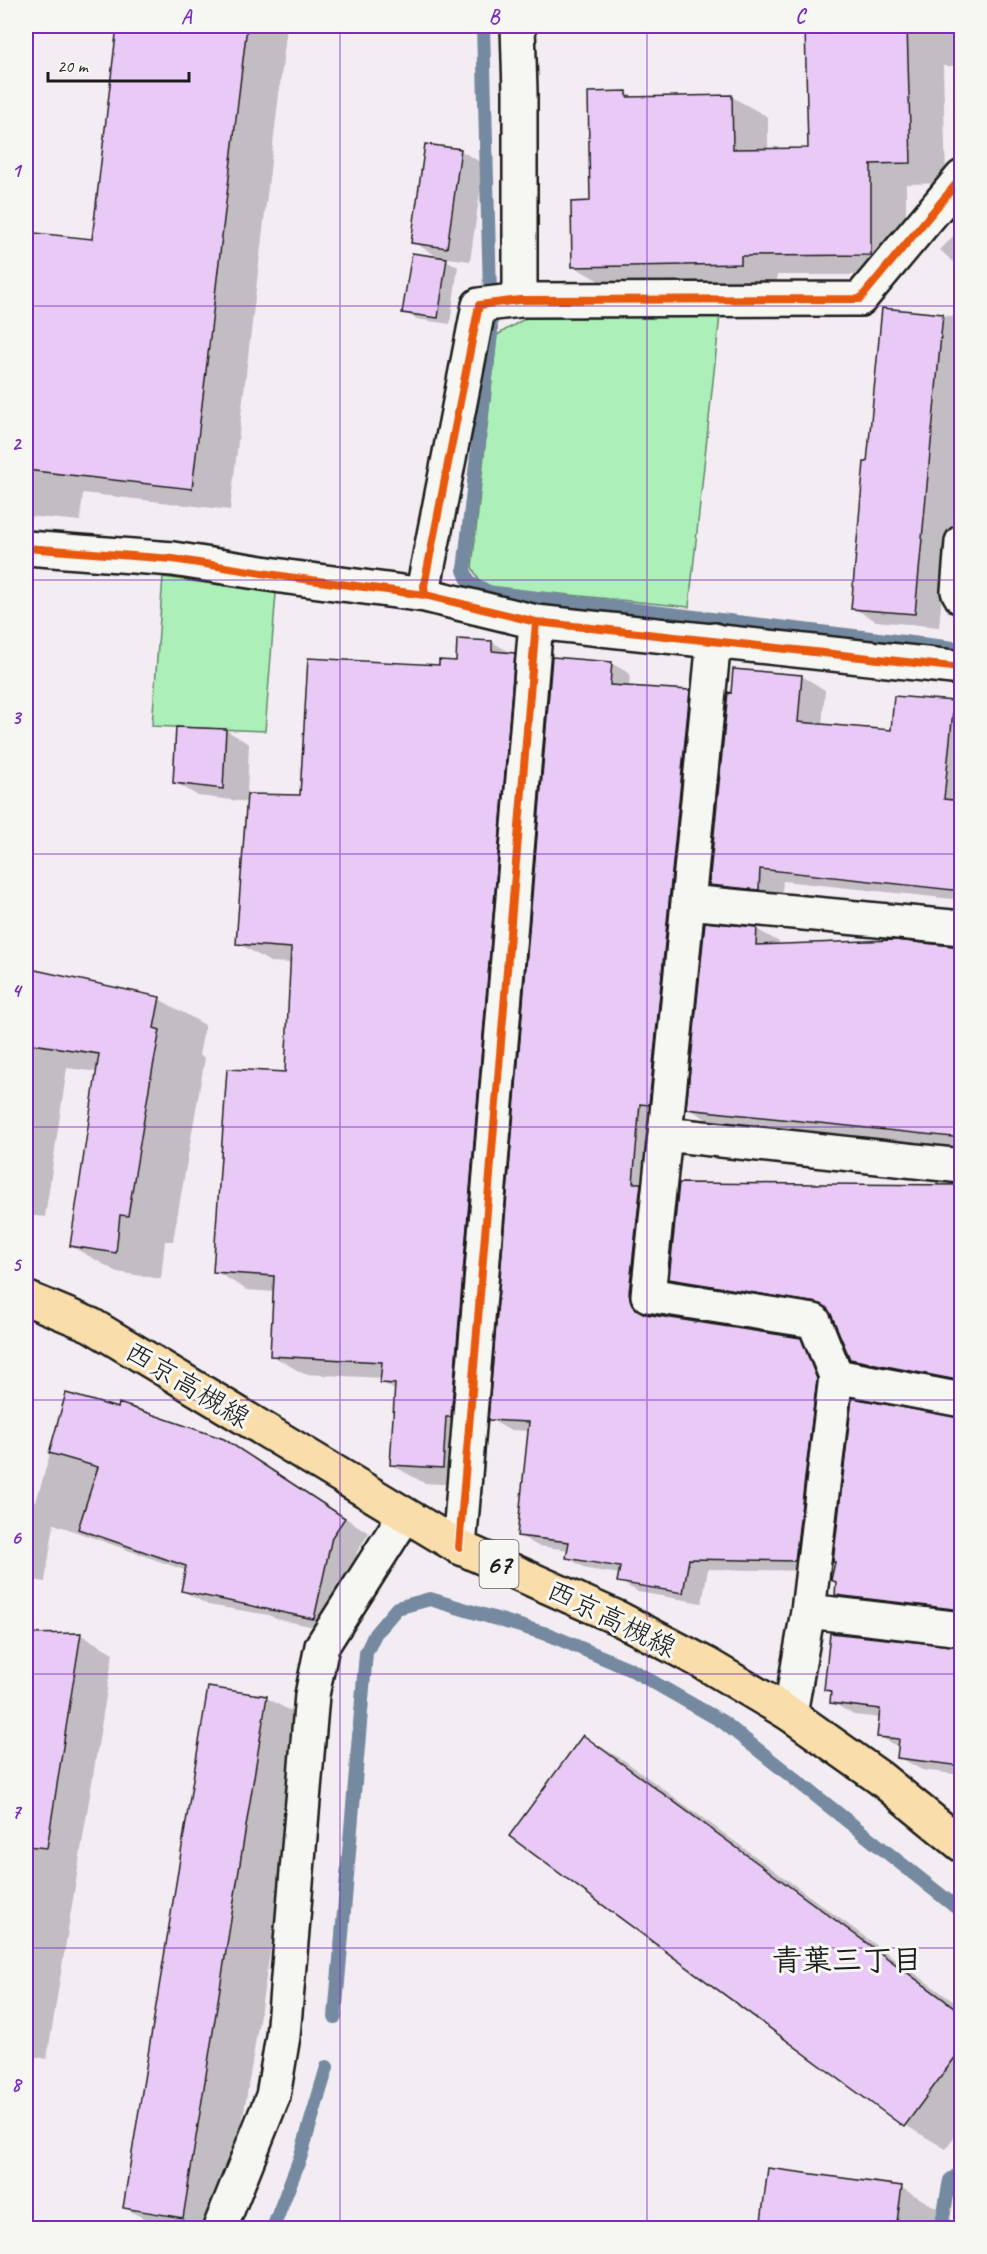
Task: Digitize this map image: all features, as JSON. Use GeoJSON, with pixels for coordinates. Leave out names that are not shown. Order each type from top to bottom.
{"type":"FeatureCollection","features":[{"type":"Feature","properties":{"kind":"main road","name":"西京高槻線"},"geometry":{"type":"LineString","coordinates":[[26,1298],[91,1325],[459,1547],[618,1618],[706,1664],[790,1714],[880,1778],[962,1845]]}},
{"type":"Feature","properties":{"kind":"street"},"geometry":{"type":"LineString","coordinates":[[518,26],[520,92],[518,300]]}},
{"type":"Feature","properties":{"kind":"street"},"geometry":{"type":"LineString","coordinates":[[425,595],[424,586],[479,305],[518,300],[860,299],[962,177]]}},
{"type":"Feature","properties":{"kind":"street"},"geometry":{"type":"LineString","coordinates":[[962,542],[958,591],[962,598]]}},
{"type":"Feature","properties":{"kind":"street"},"geometry":{"type":"LineString","coordinates":[[26,548],[173,559],[425,595],[536,622],[962,668]]}},
{"type":"Feature","properties":{"kind":"street"},"geometry":{"type":"LineString","coordinates":[[459,1547],[536,622]]}},
{"type":"Feature","properties":{"kind":"street"},"geometry":{"type":"LineString","coordinates":[[714,640],[648,1295],[814,1321],[836,1376],[808,1611],[790,1714]]}},
{"type":"Feature","properties":{"kind":"street"},"geometry":{"type":"LineString","coordinates":[[688,902],[962,928]]}},
{"type":"Feature","properties":{"kind":"street"},"geometry":{"type":"LineString","coordinates":[[665,1134],[962,1166]]}},
{"type":"Feature","properties":{"kind":"street"},"geometry":{"type":"LineString","coordinates":[[836,1376],[962,1400]]}},
{"type":"Feature","properties":{"kind":"street"},"geometry":{"type":"LineString","coordinates":[[220,2229],[273,2096],[283,2036],[312,1695],[322,1646],[405,1515]]}},
{"type":"Feature","properties":{"kind":"street"},"geometry":{"type":"LineString","coordinates":[[808,1611],[962,1629]]}},
{"type":"Feature","properties":{"kind":"green space"},"geometry":{"type":"Polygon","coordinates":[[[531,315],[720,315],[689,607],[492,587],[479,580],[472,567],[497,335],[531,315]]]}},
{"type":"Feature","properties":{"kind":"green space"},"geometry":{"type":"Polygon","coordinates":[[[163,577],[276,593],[265,731],[152,726],[163,577]]]}},
{"type":"Feature","properties":{"kind":"building"},"geometry":{"type":"Polygon","coordinates":[[[117,26],[247,26],[192,489],[26,470],[26,232],[92,239],[117,26]]]}},
{"type":"Feature","properties":{"kind":"building"},"geometry":{"type":"Polygon","coordinates":[[[805,26],[907,26],[911,163],[871,164],[871,255],[741,256],[741,264],[572,267],[571,202],[590,201],[588,92],[627,91],[627,97],[732,95],[733,149],[808,148],[805,26]]]}},
{"type":"Feature","properties":{"kind":"building"},"geometry":{"type":"Polygon","coordinates":[[[425,144],[461,149],[447,248],[411,243],[425,144]]]}},
{"type":"Feature","properties":{"kind":"building"},"geometry":{"type":"Polygon","coordinates":[[[412,253],[447,258],[438,318],[402,313],[412,253]]]}},
{"type":"Feature","properties":{"kind":"building"},"geometry":{"type":"Polygon","coordinates":[[[882,308],[943,314],[915,614],[851,609],[864,462],[867,462],[882,308]]]}},
{"type":"Feature","properties":{"kind":"building"},"geometry":{"type":"Polygon","coordinates":[[[457,639],[492,641],[492,651],[515,653],[451,1417],[446,1417],[443,1468],[390,1465],[395,1384],[380,1383],[382,1362],[270,1356],[274,1276],[213,1272],[227,1069],[285,1072],[291,948],[236,944],[247,794],[300,795],[308,658],[439,665],[439,660],[456,661],[457,639]]]}},
{"type":"Feature","properties":{"kind":"building"},"geometry":{"type":"Polygon","coordinates":[[[552,657],[612,662],[610,685],[690,690],[649,1105],[640,1104],[633,1183],[641,1183],[629,1293],[631,1302],[636,1309],[645,1314],[801,1338],[817,1379],[795,1561],[689,1559],[683,1593],[617,1582],[620,1567],[566,1558],[569,1542],[517,1536],[529,1422],[488,1420],[552,657]]]}},
{"type":"Feature","properties":{"kind":"building"},"geometry":{"type":"Polygon","coordinates":[[[733,669],[802,675],[798,722],[891,730],[894,696],[954,701],[944,799],[962,801],[962,891],[760,869],[759,890],[709,885],[728,692],[731,693],[733,669]]]}},
{"type":"Feature","properties":{"kind":"building"},"geometry":{"type":"Polygon","coordinates":[[[176,727],[226,729],[223,789],[173,783],[176,727]]]}},
{"type":"Feature","properties":{"kind":"building"},"geometry":{"type":"Polygon","coordinates":[[[705,922],[757,927],[756,945],[895,940],[962,947],[962,1138],[686,1109],[705,922]]]}},
{"type":"Feature","properties":{"kind":"building"},"geometry":{"type":"Polygon","coordinates":[[[26,968],[160,997],[154,1028],[160,1030],[128,1216],[120,1215],[116,1253],[70,1246],[99,1054],[26,1043],[26,968]]]}},
{"type":"Feature","properties":{"kind":"building"},"geometry":{"type":"Polygon","coordinates":[[[679,1183],[962,1185],[962,1381],[850,1359],[831,1314],[826,1307],[817,1303],[669,1279],[679,1183]]]}},
{"type":"Feature","properties":{"kind":"building"},"geometry":{"type":"Polygon","coordinates":[[[66,1393],[118,1408],[119,1403],[224,1439],[345,1518],[332,1537],[314,1619],[181,1591],[186,1566],[78,1529],[98,1467],[49,1453],[66,1393]]]}},
{"type":"Feature","properties":{"kind":"building"},"geometry":{"type":"Polygon","coordinates":[[[852,1398],[962,1418],[962,1610],[835,1595],[836,1582],[831,1580],[835,1562],[833,1562],[852,1398]]]}},
{"type":"Feature","properties":{"kind":"building"},"geometry":{"type":"Polygon","coordinates":[[[81,1633],[47,1848],[26,1846],[26,1634],[81,1633]]]}},
{"type":"Feature","properties":{"kind":"building"},"geometry":{"type":"Polygon","coordinates":[[[830,1633],[962,1647],[962,1766],[897,1758],[899,1739],[877,1737],[880,1709],[830,1703],[831,1691],[824,1690],[830,1633]]]}},
{"type":"Feature","properties":{"kind":"building"},"geometry":{"type":"Polygon","coordinates":[[[208,1687],[267,1696],[183,2218],[123,2208],[208,1687]]]}},
{"type":"Feature","properties":{"kind":"building"},"geometry":{"type":"Polygon","coordinates":[[[583,1735],[962,2013],[962,2048],[904,2127],[509,1836],[583,1735]]]}},
{"type":"Feature","properties":{"kind":"building"},"geometry":{"type":"Polygon","coordinates":[[[768,2168],[902,2186],[896,2229],[760,2229],[768,2168]]]}},
{"type":"Feature","properties":{"kind":"waterway"},"geometry":{"type":"LineString","coordinates":[[483,26],[491,332],[464,570],[469,582],[487,592],[962,649]]}},
{"type":"Feature","properties":{"kind":"waterway"},"geometry":{"type":"LineString","coordinates":[[335,2017],[366,1653],[375,1634],[397,1608],[430,1599],[550,1635],[632,1670],[723,1722],[962,1912]]}},
{"type":"Feature","properties":{"kind":"waterway"},"geometry":{"type":"LineString","coordinates":[[273,2228],[300,2158],[327,2067]]}},
{"type":"Feature","properties":{"kind":"waterway"},"geometry":{"type":"LineString","coordinates":[[941,2228],[950,2180],[962,2172]]}},
{"type":"Feature","properties":{"kind":"cycle path"},"geometry":{"type":"LineString","coordinates":[[425,595],[424,586],[479,305],[520,300],[860,299],[962,177]]}},
{"type":"Feature","properties":{"kind":"cycle path"},"geometry":{"type":"LineString","coordinates":[[26,548],[173,559],[425,595],[536,622],[962,668]]}},
{"type":"Feature","properties":{"kind":"cycle path"},"geometry":{"type":"LineString","coordinates":[[459,1547],[536,622]]}},
{"type":"Feature","properties":{"kind":"district","name":"青葉三丁目"},"geometry":{"type":"Point","coordinates":[847,1960]}}]}
